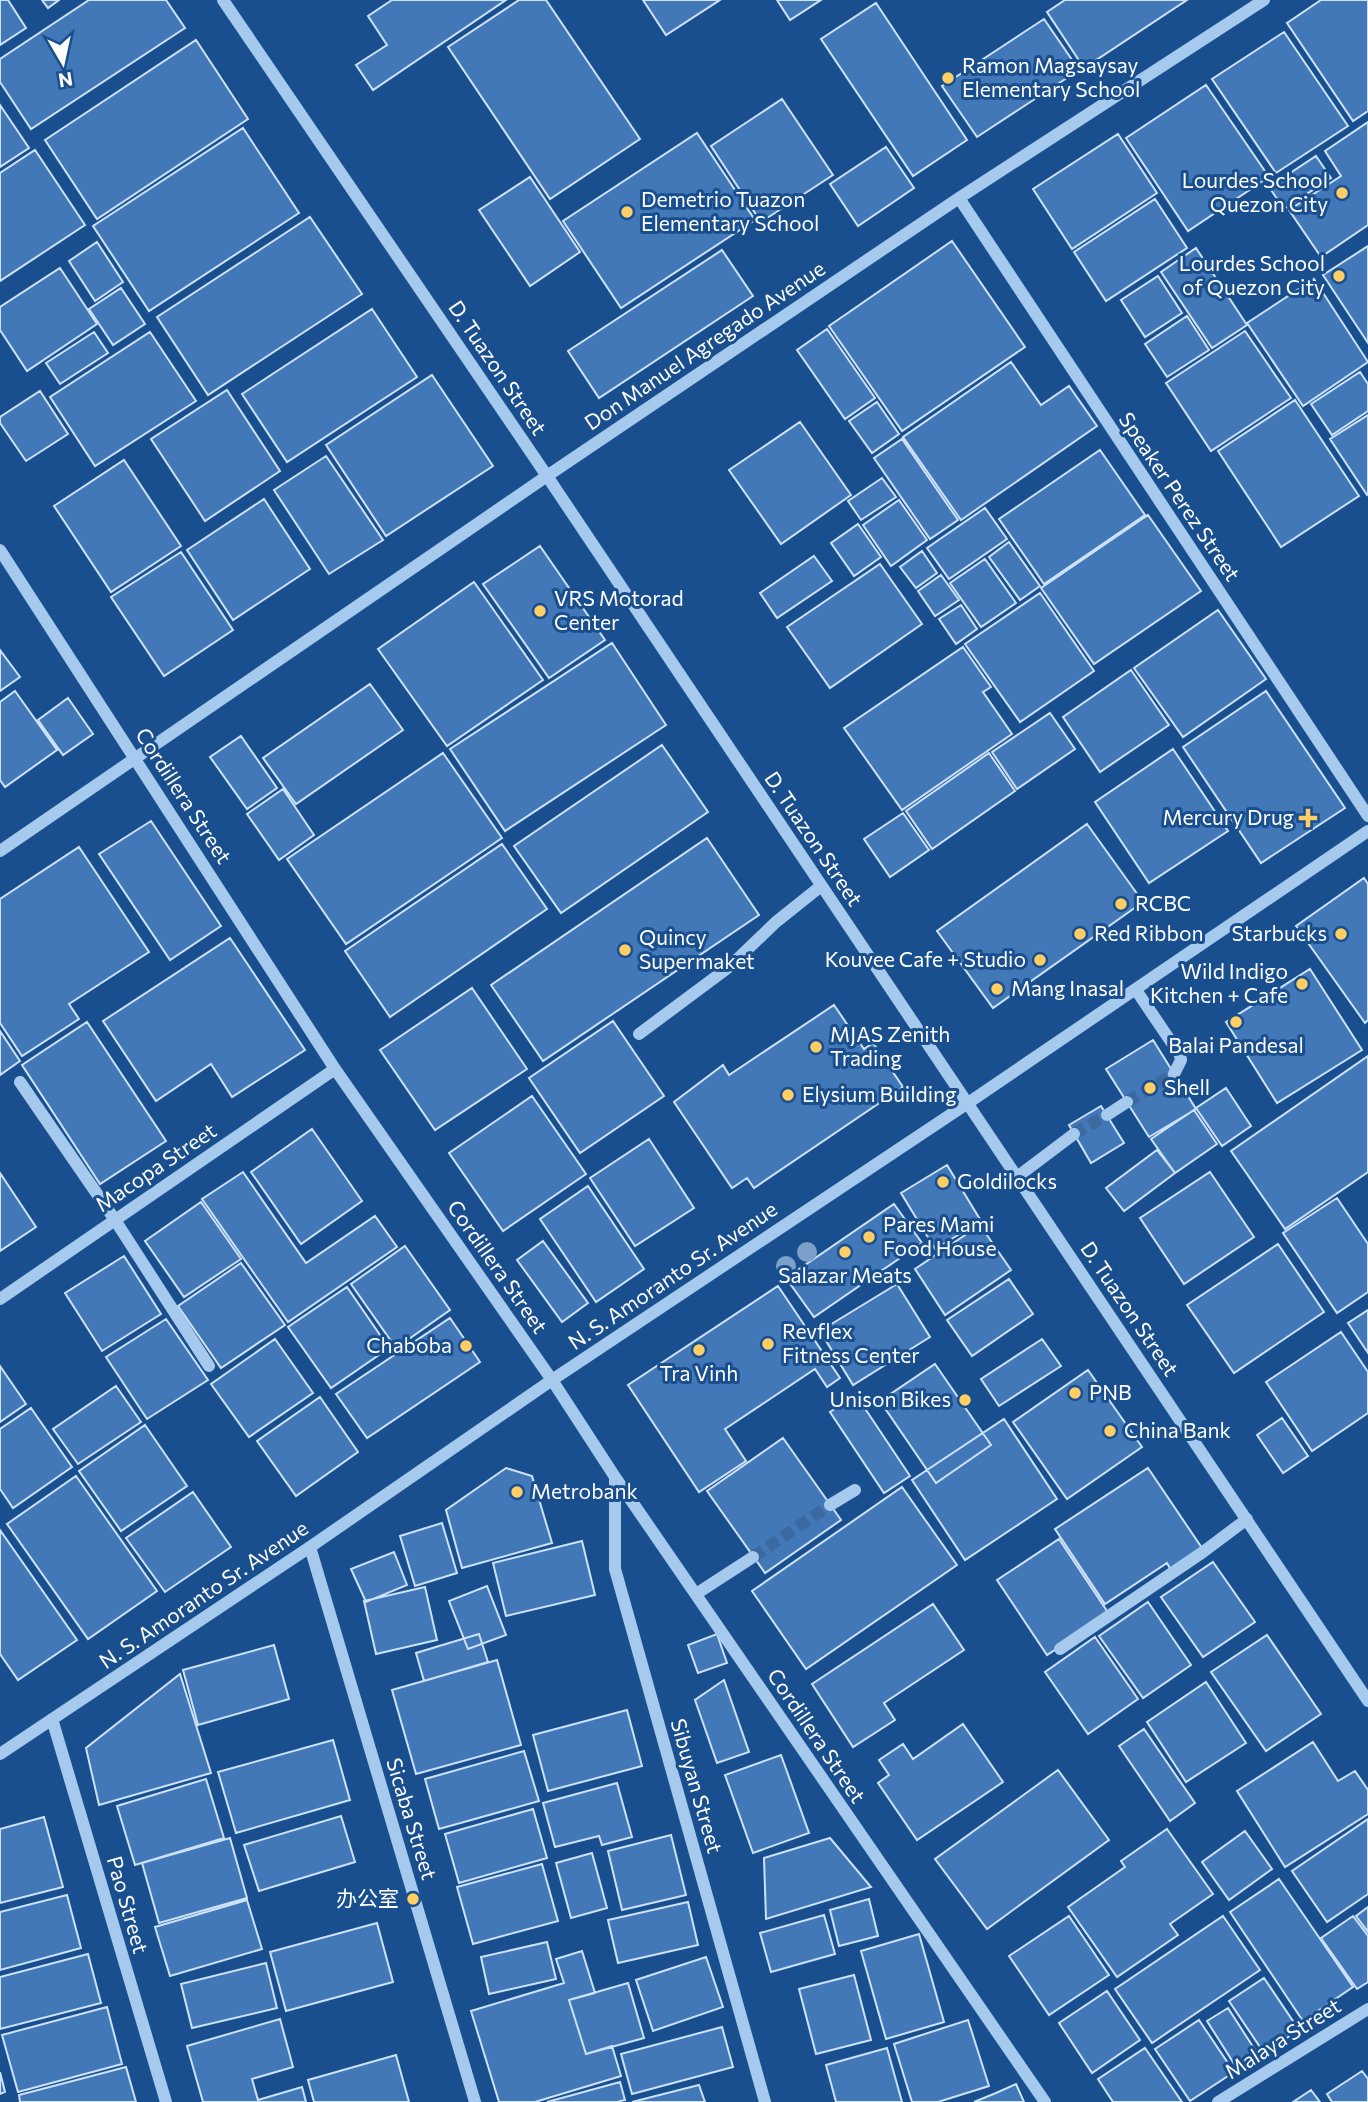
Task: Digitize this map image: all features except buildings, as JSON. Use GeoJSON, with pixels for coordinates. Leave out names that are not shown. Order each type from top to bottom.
{"type":"FeatureCollection","features":[{"type":"Feature","properties":{"kind":"street","name":"D. Tuazon Street"},"geometry":{"type":"LineString","coordinates":[[223,0],[547,476],[1367,1697]]}},
{"type":"Feature","properties":{"kind":"street","name":"Don Manuel Agregado Avenue"},"geometry":{"type":"LineString","coordinates":[[0,851],[959,198],[1264,0]]}},
{"type":"Feature","properties":{"kind":"street","name":"Speaker Perez Street"},"geometry":{"type":"LineString","coordinates":[[959,198],[1368,816]]}},
{"type":"Feature","properties":{"kind":"street","name":"Cordillera Street"},"geometry":{"type":"LineString","coordinates":[[0,550],[335,1069],[552,1380],[615,1477],[1045,2102]]}},
{"type":"Feature","properties":{"kind":"street","name":"N. S. Amoranto Sr. Avenue"},"geometry":{"type":"LineString","coordinates":[[0,1754],[1368,831]]}},
{"type":"Feature","properties":{"kind":"street"},"geometry":{"type":"LineString","coordinates":[[639,1034],[729,967],[776,922],[821,886]]}},
{"type":"Feature","properties":{"kind":"street"},"geometry":{"type":"LineString","coordinates":[[1136,990],[1180,1055],[1181,1060],[1174,1074]]}},
{"type":"Feature","properties":{"kind":"street","name":"Macopa Street"},"geometry":{"type":"LineString","coordinates":[[0,1299],[335,1069]]}},
{"type":"Feature","properties":{"kind":"street"},"geometry":{"type":"LineString","coordinates":[[20,1082],[209,1366]]}},
{"type":"Feature","properties":{"kind":"street"},"geometry":{"type":"LineString","coordinates":[[1107,1115],[1127,1102]]}},
{"type":"Feature","properties":{"kind":"street"},"geometry":{"type":"LineString","coordinates":[[1017,1177],[1074,1134]]}},
{"type":"Feature","properties":{"kind":"street","name":"Sibuyan Street"},"geometry":{"type":"LineString","coordinates":[[615,1477],[615,1569],[765,2102]]}},
{"type":"Feature","properties":{"kind":"street"},"geometry":{"type":"LineString","coordinates":[[830,1505],[855,1490]]}},
{"type":"Feature","properties":{"kind":"street"},"geometry":{"type":"LineString","coordinates":[[1060,1649],[1247,1519]]}},
{"type":"Feature","properties":{"kind":"street","name":"Sicaba Street"},"geometry":{"type":"LineString","coordinates":[[310,1547],[475,2102]]}},
{"type":"Feature","properties":{"kind":"street"},"geometry":{"type":"LineString","coordinates":[[696,1594],[753,1557]]}},
{"type":"Feature","properties":{"kind":"street","name":"Pao Street"},"geometry":{"type":"LineString","coordinates":[[52,1719],[166,2102]]}},
{"type":"Feature","properties":{"kind":"street","name":"Malaya Street"},"geometry":{"type":"LineString","coordinates":[[1218,2102],[1368,2009]]}},
{"type":"Feature","properties":{"kind":"tunnel"},"geometry":{"type":"LineString","coordinates":[[1127,1102],[1174,1074]]}},
{"type":"Feature","properties":{"kind":"tunnel"},"geometry":{"type":"LineString","coordinates":[[1074,1134],[1107,1115]]}},
{"type":"Feature","properties":{"kind":"tunnel"},"geometry":{"type":"LineString","coordinates":[[753,1557],[830,1505]]}},
{"type":"Feature","properties":{"kind":"place","name":"Ramon Magsaysay Elementary School"},"geometry":{"type":"Point","coordinates":[948,78]}},
{"type":"Feature","properties":{"kind":"place","name":"Lourdes School Quezon City"},"geometry":{"type":"Point","coordinates":[1342,193]}},
{"type":"Feature","properties":{"kind":"place","name":"Demetrio Tuazon Elementary School"},"geometry":{"type":"Point","coordinates":[627,212]}},
{"type":"Feature","properties":{"kind":"place","name":"Lourdes School of Quezon City"},"geometry":{"type":"Point","coordinates":[1339,276]}},
{"type":"Feature","properties":{"kind":"place","name":"VRS Motorad Center"},"geometry":{"type":"Point","coordinates":[540,611]}},
{"type":"Feature","properties":{"kind":"place","name":"Mercury Drug"},"geometry":{"type":"Point","coordinates":[1308,818]}},
{"type":"Feature","properties":{"kind":"place","name":"RCBC"},"geometry":{"type":"Point","coordinates":[1121,904]}},
{"type":"Feature","properties":{"kind":"place","name":"Red Ribbon"},"geometry":{"type":"Point","coordinates":[1080,934]}},
{"type":"Feature","properties":{"kind":"place","name":"Starbucks"},"geometry":{"type":"Point","coordinates":[1341,934]}},
{"type":"Feature","properties":{"kind":"place","name":"Quincy Supermaket"},"geometry":{"type":"Point","coordinates":[625,950]}},
{"type":"Feature","properties":{"kind":"place","name":"Kouvee Cafe + Studio"},"geometry":{"type":"Point","coordinates":[1040,960]}},
{"type":"Feature","properties":{"kind":"place","name":"Wild Indigo Kitchen + Cafe"},"geometry":{"type":"Point","coordinates":[1302,984]}},
{"type":"Feature","properties":{"kind":"place","name":"Mang Inasal"},"geometry":{"type":"Point","coordinates":[997,989]}},
{"type":"Feature","properties":{"kind":"place","name":"Balai Pandesal"},"geometry":{"type":"Point","coordinates":[1236,1022]}},
{"type":"Feature","properties":{"kind":"place","name":"MJAS Zenith Trading"},"geometry":{"type":"Point","coordinates":[816,1047]}},
{"type":"Feature","properties":{"kind":"place","name":"Shell"},"geometry":{"type":"Point","coordinates":[1150,1088]}},
{"type":"Feature","properties":{"kind":"place","name":"Elysium Building"},"geometry":{"type":"Point","coordinates":[788,1095]}},
{"type":"Feature","properties":{"kind":"place","name":"Goldilocks"},"geometry":{"type":"Point","coordinates":[943,1182]}},
{"type":"Feature","properties":{"kind":"place","name":"Pares Mami Food House"},"geometry":{"type":"Point","coordinates":[869,1237]}},
{"type":"Feature","properties":{"kind":"place","name":"Salazar Meats"},"geometry":{"type":"Point","coordinates":[845,1252]}},
{"type":"Feature","properties":{"kind":"place","name":"Revflex Fitness Center"},"geometry":{"type":"Point","coordinates":[768,1344]}},
{"type":"Feature","properties":{"kind":"place","name":"Chaboba"},"geometry":{"type":"Point","coordinates":[466,1346]}},
{"type":"Feature","properties":{"kind":"place","name":"Tra Vinh"},"geometry":{"type":"Point","coordinates":[699,1350]}},
{"type":"Feature","properties":{"kind":"place","name":"PNB"},"geometry":{"type":"Point","coordinates":[1075,1393]}},
{"type":"Feature","properties":{"kind":"place","name":"Unison Bikes"},"geometry":{"type":"Point","coordinates":[965,1400]}},
{"type":"Feature","properties":{"kind":"place","name":"China Bank"},"geometry":{"type":"Point","coordinates":[1110,1431]}},
{"type":"Feature","properties":{"kind":"place","name":"Metrobank"},"geometry":{"type":"Point","coordinates":[517,1492]}},
{"type":"Feature","properties":{"kind":"place","name":"办公室"},"geometry":{"type":"Point","coordinates":[413,1899]}}]}
